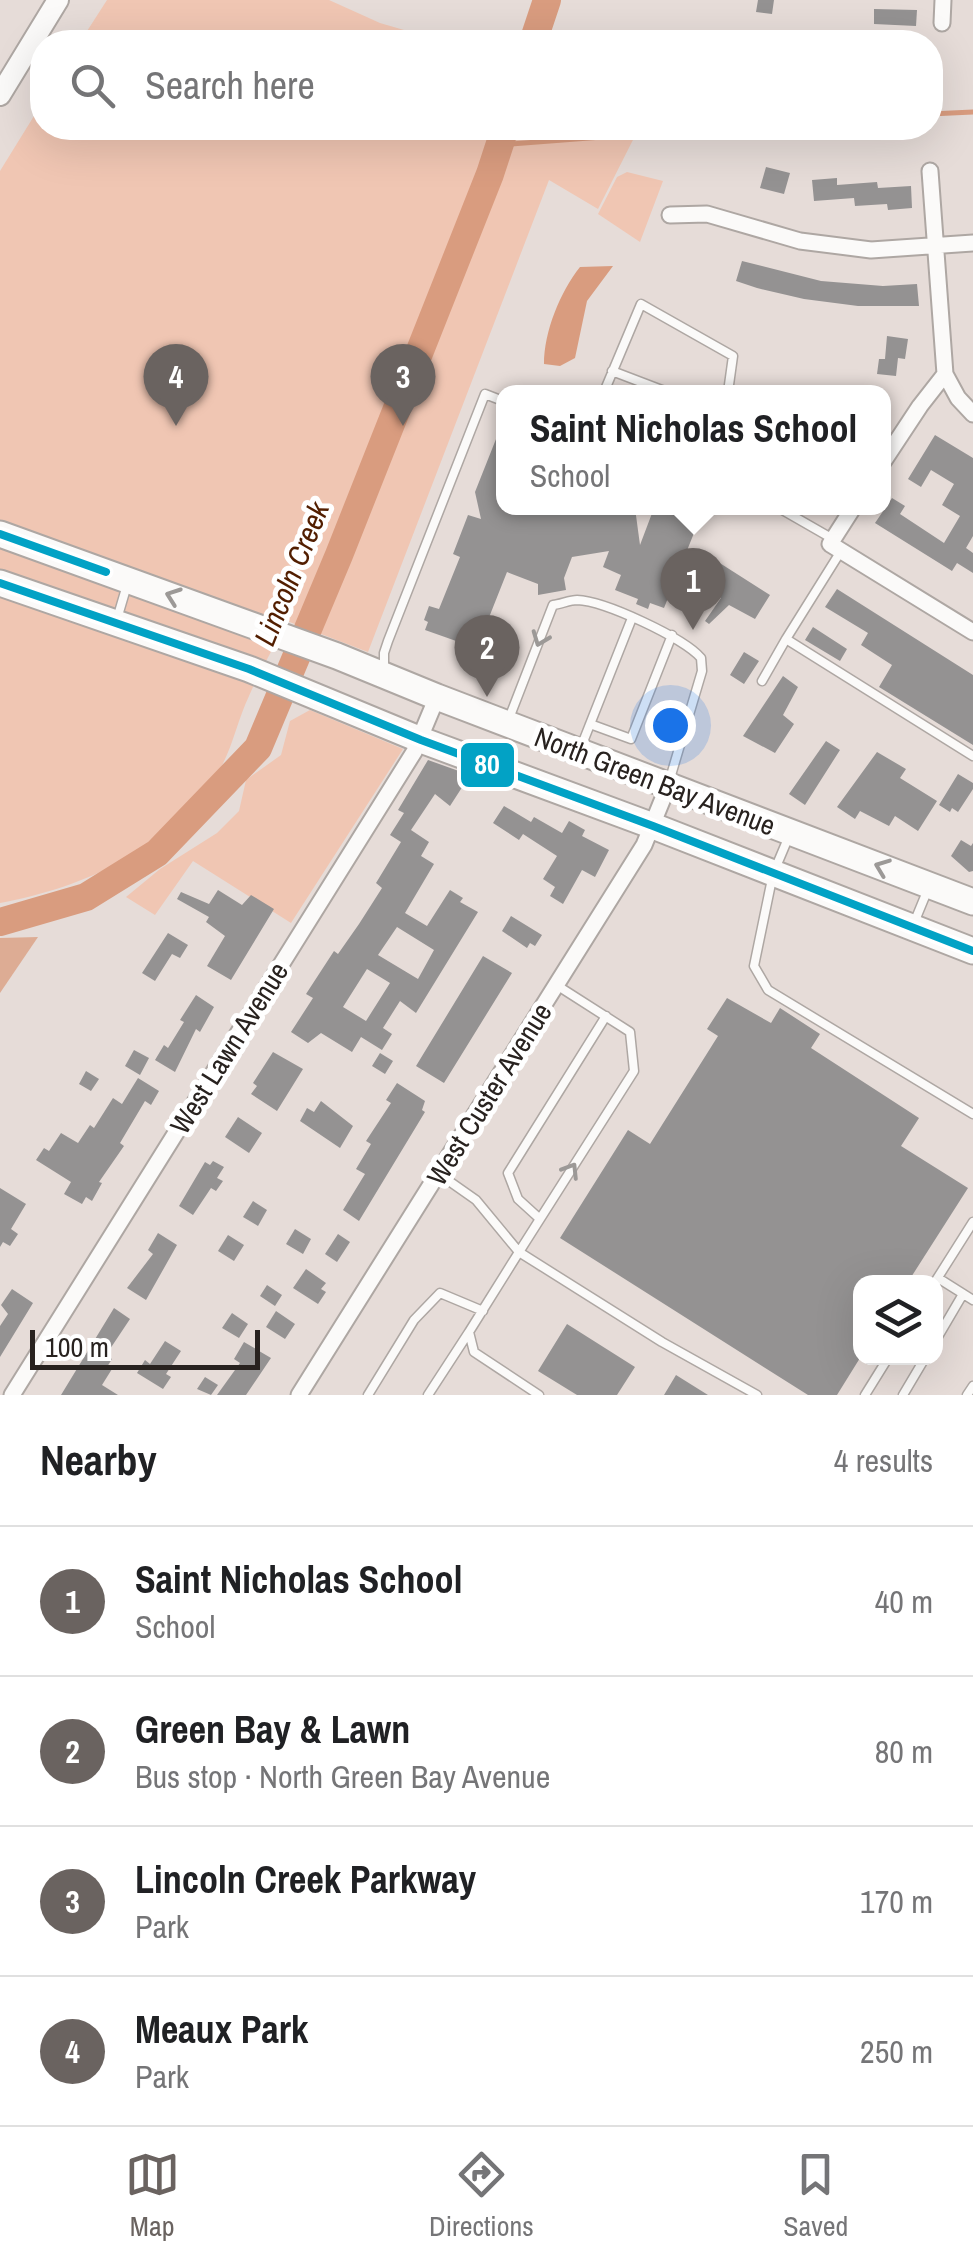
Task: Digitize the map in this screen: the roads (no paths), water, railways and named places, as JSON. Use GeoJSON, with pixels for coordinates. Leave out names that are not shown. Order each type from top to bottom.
{"type":"FeatureCollection","features":[{"type":"Feature","properties":{"kind":"main road","name":"North Green Bay Avenue"},"geometry":{"type":"LineString","coordinates":[[0,534],[337,656],[973,902]]}},
{"type":"Feature","properties":{"kind":"main road","name":"North Green Bay Avenue"},"geometry":{"type":"LineString","coordinates":[[0,584],[249,669],[421,740],[973,951]]}},
{"type":"Feature","properties":{"kind":"main road"},"geometry":{"type":"LineString","coordinates":[[326,699],[366,688],[384,675]]}},
{"type":"Feature","properties":{"kind":"street"},"geometry":{"type":"LineString","coordinates":[[40,30],[58,0]]}},
{"type":"Feature","properties":{"kind":"street"},"geometry":{"type":"LineString","coordinates":[[942,23],[943,0]]}},
{"type":"Feature","properties":{"kind":"street"},"geometry":{"type":"LineString","coordinates":[[0,95],[30,46]]}},
{"type":"Feature","properties":{"kind":"street"},"geometry":{"type":"LineString","coordinates":[[930,171],[945,374],[958,398],[973,414]]}},
{"type":"Feature","properties":{"kind":"street"},"geometry":{"type":"LineString","coordinates":[[670,215],[707,214],[800,241],[871,250],[973,243]]}},
{"type":"Feature","properties":{"kind":"street"},"geometry":{"type":"LineString","coordinates":[[891,450],[945,374]]}},
{"type":"Feature","properties":{"kind":"street"},"geometry":{"type":"LineString","coordinates":[[850,515],[835,544],[973,632]]}},
{"type":"Feature","properties":{"kind":"street","name":"West Lawn Avenue"},"geometry":{"type":"LineString","coordinates":[[12,1395],[421,740],[438,698]]}},
{"type":"Feature","properties":{"kind":"street","name":"West Custer Avenue"},"geometry":{"type":"LineString","coordinates":[[299,1395],[558,986],[654,826],[668,786]]}},
{"type":"Feature","properties":{"kind":"lane"},"geometry":{"type":"LineString","coordinates":[[607,385],[641,304],[733,356],[729,385]]}},
{"type":"Feature","properties":{"kind":"lane"},"geometry":{"type":"LineString","coordinates":[[612,371],[649,385]]}},
{"type":"Feature","properties":{"kind":"lane"},"geometry":{"type":"LineString","coordinates":[[384,675],[384,653],[485,394],[496,398]]}},
{"type":"Feature","properties":{"kind":"lane"},"geometry":{"type":"LineString","coordinates":[[762,681],[835,544],[794,515]]}},
{"type":"Feature","properties":{"kind":"lane"},"geometry":{"type":"LineString","coordinates":[[116,623],[128,580]]}},
{"type":"Feature","properties":{"kind":"lane"},"geometry":{"type":"LineString","coordinates":[[507,724],[554,605],[577,600],[632,618],[672,635],[701,658],[702,671],[668,786]]}},
{"type":"Feature","properties":{"kind":"lane"},"geometry":{"type":"LineString","coordinates":[[579,752],[632,618]]}},
{"type":"Feature","properties":{"kind":"lane"},"geometry":{"type":"LineString","coordinates":[[590,724],[631,739],[672,635]]}},
{"type":"Feature","properties":{"kind":"lane"},"geometry":{"type":"LineString","coordinates":[[786,640],[973,756]]}},
{"type":"Feature","properties":{"kind":"lane"},"geometry":{"type":"LineString","coordinates":[[790,832],[774,874],[754,966],[768,990],[973,1114]]}},
{"type":"Feature","properties":{"kind":"lane"},"geometry":{"type":"LineString","coordinates":[[912,928],[930,885]]}},
{"type":"Feature","properties":{"kind":"lane"},"geometry":{"type":"LineString","coordinates":[[428,1395],[634,1071],[630,1032],[558,986]]}},
{"type":"Feature","properties":{"kind":"lane"},"geometry":{"type":"LineString","coordinates":[[540,1219],[518,1199],[508,1173],[606,1016]]}},
{"type":"Feature","properties":{"kind":"lane"},"geometry":{"type":"LineString","coordinates":[[439,1173],[476,1200],[519,1252],[662,1342],[757,1395]]}},
{"type":"Feature","properties":{"kind":"lane"},"geometry":{"type":"LineString","coordinates":[[940,1275],[973,1222]]}},
{"type":"Feature","properties":{"kind":"lane"},"geometry":{"type":"LineString","coordinates":[[943,1283],[973,1300]]}},
{"type":"Feature","properties":{"kind":"lane"},"geometry":{"type":"LineString","coordinates":[[368,1395],[414,1320],[440,1293],[483,1310]]}},
{"type":"Feature","properties":{"kind":"lane"},"geometry":{"type":"LineString","coordinates":[[943,1328],[963,1294]]}},
{"type":"Feature","properties":{"kind":"lane"},"geometry":{"type":"LineString","coordinates":[[469,1332],[474,1352],[539,1395]]}},
{"type":"Feature","properties":{"kind":"lane"},"geometry":{"type":"LineString","coordinates":[[865,1395],[884,1365]]}},
{"type":"Feature","properties":{"kind":"lane"},"geometry":{"type":"LineString","coordinates":[[903,1395],[921,1365]]}},
{"type":"Feature","properties":{"kind":"lane"},"geometry":{"type":"LineString","coordinates":[[968,1395],[973,1386]]}},
{"type":"Feature","properties":{"kind":"waterway","name":"Lincoln Creek"},"geometry":{"type":"LineString","coordinates":[[537,30],[547,0]]}},
{"type":"Feature","properties":{"kind":"waterway"},"geometry":{"type":"LineString","coordinates":[[943,113],[973,112]]}},
{"type":"Feature","properties":{"kind":"waterway","name":"Lincoln Creek"},"geometry":{"type":"LineString","coordinates":[[0,922],[86,897],[157,853],[258,748],[339,555],[501,140]]}},
{"type":"Feature","properties":{"kind":"waterway"},"geometry":{"type":"LineString","coordinates":[[499,145],[564,140]]}},
{"type":"Feature","properties":{"kind":"place","name":"Meaux Park"},"geometry":{"type":"Point","coordinates":[176,426]}},
{"type":"Feature","properties":{"kind":"place","name":"Lincoln Creek Parkway"},"geometry":{"type":"Point","coordinates":[403,426]}},
{"type":"Feature","properties":{"kind":"place","name":"Saint Nicholas School"},"geometry":{"type":"Point","coordinates":[693,630]}},
{"type":"Feature","properties":{"kind":"place","name":"Green Bay & Lawn"},"geometry":{"type":"Point","coordinates":[487,697]}}]}
